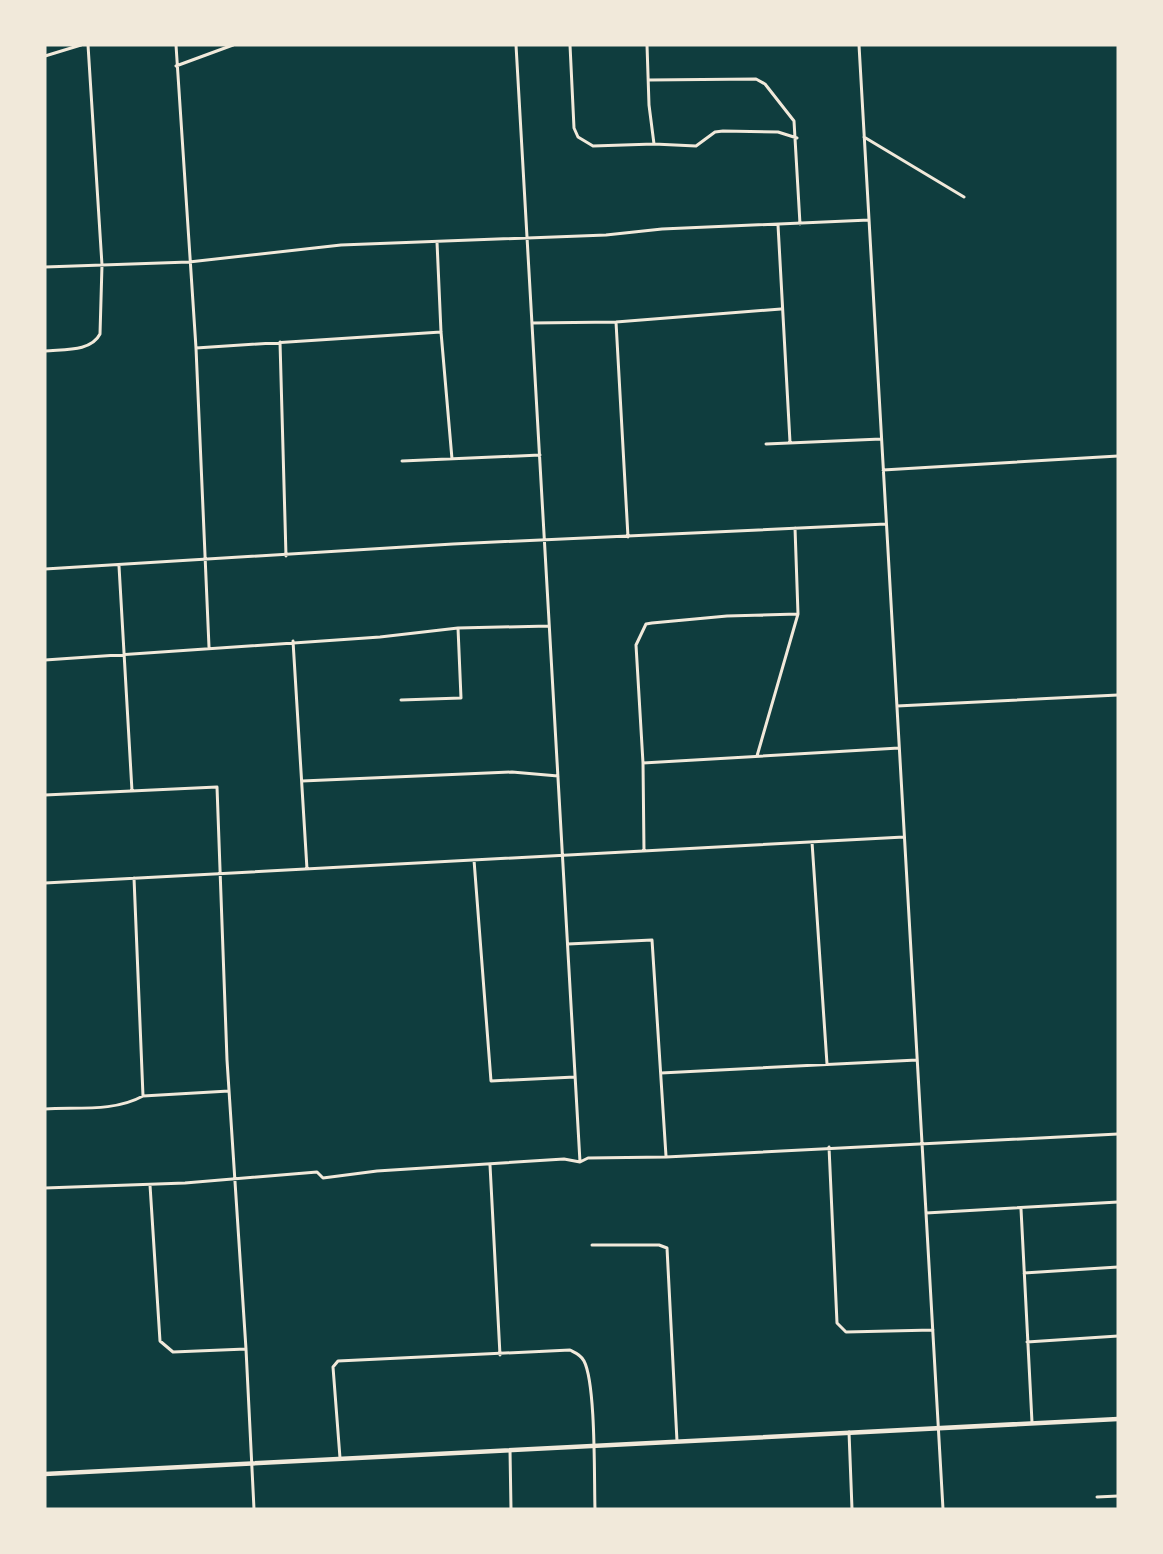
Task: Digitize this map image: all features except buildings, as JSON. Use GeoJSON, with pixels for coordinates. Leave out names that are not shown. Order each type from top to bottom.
{"type":"FeatureCollection","features":[{"type":"Feature","properties":{"kind":"street"},"geometry":{"type":"LineString","coordinates":[[45,56],[81,45]]}},
{"type":"Feature","properties":{"kind":"street"},"geometry":{"type":"LineString","coordinates":[[45,351],[86,347],[96,342],[100,334],[102,265],[88,45]]}},
{"type":"Feature","properties":{"kind":"street"},"geometry":{"type":"LineString","coordinates":[[176,45],[196,348],[208,647]]}},
{"type":"Feature","properties":{"kind":"street"},"geometry":{"type":"LineString","coordinates":[[176,66],[233,45]]}},
{"type":"Feature","properties":{"kind":"street"},"geometry":{"type":"LineString","coordinates":[[516,45],[580,1162]]}},
{"type":"Feature","properties":{"kind":"street"},"geometry":{"type":"LineString","coordinates":[[570,45],[574,128],[578,137],[593,146],[654,144],[696,146],[715,132],[723,131],[778,132],[797,138]]}},
{"type":"Feature","properties":{"kind":"street"},"geometry":{"type":"LineString","coordinates":[[647,45],[654,144]]}},
{"type":"Feature","properties":{"kind":"street"},"geometry":{"type":"LineString","coordinates":[[859,45],[943,1509]]}},
{"type":"Feature","properties":{"kind":"street"},"geometry":{"type":"LineString","coordinates":[[649,80],[760,81],[794,121],[797,138],[800,224]]}},
{"type":"Feature","properties":{"kind":"street"},"geometry":{"type":"LineString","coordinates":[[864,137],[964,197]]}},
{"type":"Feature","properties":{"kind":"street"},"geometry":{"type":"LineString","coordinates":[[45,267],[189,262],[341,245],[606,235],[662,229],[869,220]]}},
{"type":"Feature","properties":{"kind":"street"},"geometry":{"type":"LineString","coordinates":[[778,225],[790,442]]}},
{"type":"Feature","properties":{"kind":"street"},"geometry":{"type":"LineString","coordinates":[[437,242],[441,332],[452,459]]}},
{"type":"Feature","properties":{"kind":"street"},"geometry":{"type":"LineString","coordinates":[[532,323],[616,322],[781,309]]}},
{"type":"Feature","properties":{"kind":"street"},"geometry":{"type":"LineString","coordinates":[[616,322],[628,537]]}},
{"type":"Feature","properties":{"kind":"street"},"geometry":{"type":"LineString","coordinates":[[196,348],[441,332]]}},
{"type":"Feature","properties":{"kind":"street"},"geometry":{"type":"LineString","coordinates":[[280,342],[286,556]]}},
{"type":"Feature","properties":{"kind":"street"},"geometry":{"type":"LineString","coordinates":[[766,444],[881,439]]}},
{"type":"Feature","properties":{"kind":"street"},"geometry":{"type":"LineString","coordinates":[[402,461],[540,455]]}},
{"type":"Feature","properties":{"kind":"street"},"geometry":{"type":"LineString","coordinates":[[883,470],[1118,456]]}},
{"type":"Feature","properties":{"kind":"street"},"geometry":{"type":"LineString","coordinates":[[45,569],[453,544],[886,524]]}},
{"type":"Feature","properties":{"kind":"street"},"geometry":{"type":"LineString","coordinates":[[757,756],[798,614],[795,528]]}},
{"type":"Feature","properties":{"kind":"street"},"geometry":{"type":"LineString","coordinates":[[119,566],[132,791]]}},
{"type":"Feature","properties":{"kind":"street"},"geometry":{"type":"LineString","coordinates":[[644,851],[643,763],[636,645],[646,624],[727,616],[798,614]]}},
{"type":"Feature","properties":{"kind":"street"},"geometry":{"type":"LineString","coordinates":[[45,660],[293,641],[380,637],[458,628],[549,626]]}},
{"type":"Feature","properties":{"kind":"street"},"geometry":{"type":"LineString","coordinates":[[401,700],[461,698],[458,628]]}},
{"type":"Feature","properties":{"kind":"street"},"geometry":{"type":"LineString","coordinates":[[293,641],[307,869]]}},
{"type":"Feature","properties":{"kind":"street"},"geometry":{"type":"LineString","coordinates":[[897,706],[1118,695]]}},
{"type":"Feature","properties":{"kind":"street"},"geometry":{"type":"LineString","coordinates":[[643,763],[899,748]]}},
{"type":"Feature","properties":{"kind":"street"},"geometry":{"type":"LineString","coordinates":[[302,781],[512,772],[558,777]]}},
{"type":"Feature","properties":{"kind":"street"},"geometry":{"type":"LineString","coordinates":[[45,795],[217,787],[230,1091],[237,1179],[254,1509]]}},
{"type":"Feature","properties":{"kind":"street"},"geometry":{"type":"LineString","coordinates":[[45,883],[904,837]]}},
{"type":"Feature","properties":{"kind":"street"},"geometry":{"type":"LineString","coordinates":[[812,842],[827,1064]]}},
{"type":"Feature","properties":{"kind":"street"},"geometry":{"type":"LineString","coordinates":[[474,860],[491,1081],[575,1077]]}},
{"type":"Feature","properties":{"kind":"street"},"geometry":{"type":"LineString","coordinates":[[134,878],[143,1096]]}},
{"type":"Feature","properties":{"kind":"street"},"geometry":{"type":"LineString","coordinates":[[567,944],[652,940],[666,1157]]}},
{"type":"Feature","properties":{"kind":"street"},"geometry":{"type":"LineString","coordinates":[[661,1073],[917,1060]]}},
{"type":"Feature","properties":{"kind":"street"},"geometry":{"type":"LineString","coordinates":[[45,1108],[117,1106],[130,1103],[143,1096],[230,1091]]}},
{"type":"Feature","properties":{"kind":"street"},"geometry":{"type":"LineString","coordinates":[[45,1188],[150,1185],[317,1172],[323,1178],[377,1171],[564,1159],[580,1162],[588,1158],[666,1157],[1118,1134]]}},
{"type":"Feature","properties":{"kind":"street"},"geometry":{"type":"LineString","coordinates":[[829,1147],[837,1323],[840,1329],[846,1332],[933,1330]]}},
{"type":"Feature","properties":{"kind":"street"},"geometry":{"type":"LineString","coordinates":[[490,1164],[500,1355]]}},
{"type":"Feature","properties":{"kind":"street"},"geometry":{"type":"LineString","coordinates":[[150,1185],[160,1341],[173,1352],[246,1349]]}},
{"type":"Feature","properties":{"kind":"street"},"geometry":{"type":"LineString","coordinates":[[926,1213],[1118,1202]]}},
{"type":"Feature","properties":{"kind":"street"},"geometry":{"type":"LineString","coordinates":[[1021,1209],[1032,1423]]}},
{"type":"Feature","properties":{"kind":"street"},"geometry":{"type":"LineString","coordinates":[[592,1245],[659,1245],[668,1251],[676,1442]]}},
{"type":"Feature","properties":{"kind":"street"},"geometry":{"type":"LineString","coordinates":[[1024,1274],[1118,1267]]}},
{"type":"Feature","properties":{"kind":"street"},"geometry":{"type":"LineString","coordinates":[[1027,1342],[1118,1336]]}},
{"type":"Feature","properties":{"kind":"street"},"geometry":{"type":"LineString","coordinates":[[340,1459],[333,1367],[338,1362],[500,1355],[561,1349],[579,1354],[587,1372],[595,1509]]}},
{"type":"Feature","properties":{"kind":"street"},"geometry":{"type":"LineString","coordinates":[[45,1474],[1118,1419]]}},
{"type":"Feature","properties":{"kind":"street"},"geometry":{"type":"LineString","coordinates":[[849,1432],[852,1509]]}},
{"type":"Feature","properties":{"kind":"street"},"geometry":{"type":"LineString","coordinates":[[510,1450],[511,1509]]}},
{"type":"Feature","properties":{"kind":"street"},"geometry":{"type":"LineString","coordinates":[[1097,1497],[1118,1496]]}}]}
